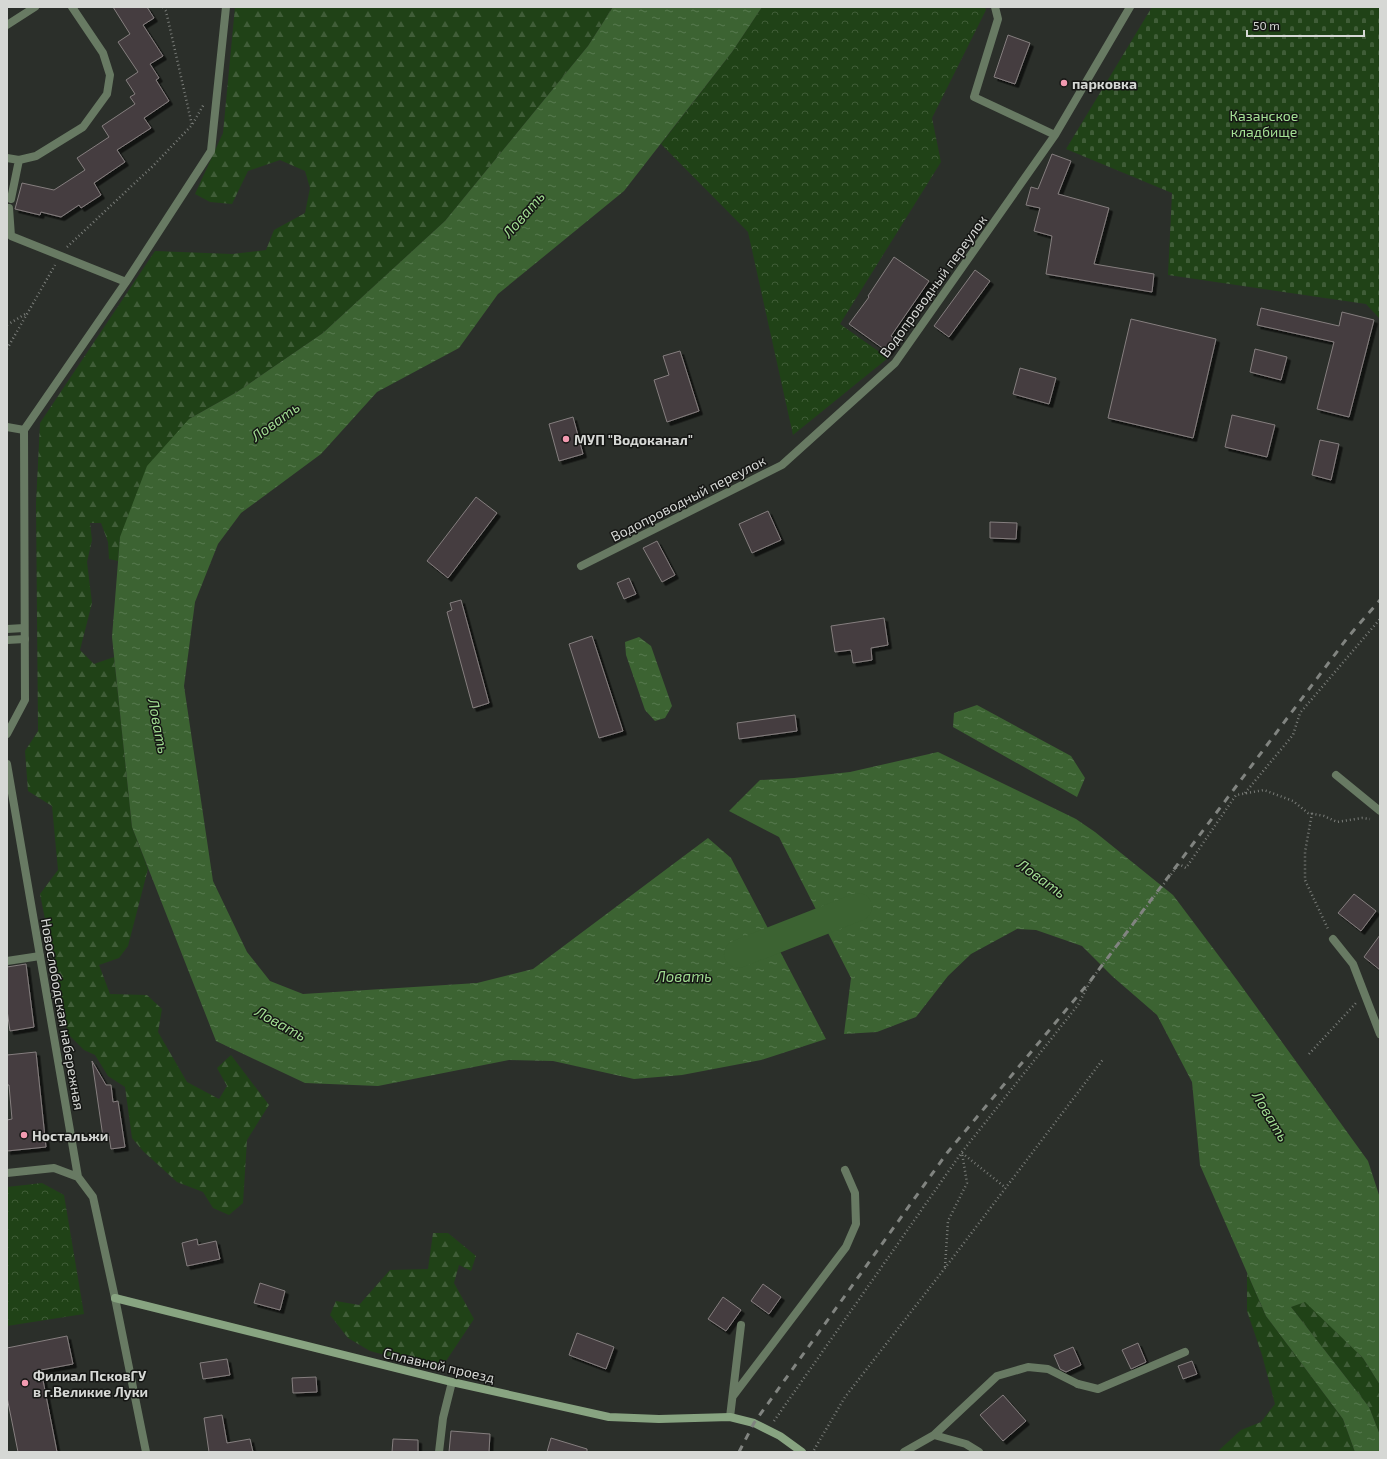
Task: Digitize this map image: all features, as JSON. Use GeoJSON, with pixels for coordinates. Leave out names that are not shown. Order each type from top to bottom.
{"type":"FeatureCollection","features":[{"type":"Feature","properties":{"kind":"street"},"geometry":{"type":"LineString","coordinates":[[7,24],[35,7]]}},
{"type":"Feature","properties":{"kind":"street"},"geometry":{"type":"LineString","coordinates":[[7,158],[19,160],[36,156],[84,128],[107,94],[110,75],[103,53],[72,7]]}},
{"type":"Feature","properties":{"kind":"street"},"geometry":{"type":"LineString","coordinates":[[7,734],[25,700],[24,430],[126,282],[211,151],[226,7]]}},
{"type":"Feature","properties":{"kind":"street"},"geometry":{"type":"LineString","coordinates":[[994,7],[998,19],[974,96],[1055,135]]}},
{"type":"Feature","properties":{"kind":"street","name":"Водопроводный переулок"},"geometry":{"type":"LineString","coordinates":[[581,566],[782,465],[895,363],[1055,135],[1130,7]]}},
{"type":"Feature","properties":{"kind":"street"},"geometry":{"type":"LineString","coordinates":[[11,199],[19,160]]}},
{"type":"Feature","properties":{"kind":"street"},"geometry":{"type":"LineString","coordinates":[[9,208],[11,236],[126,282]]}},
{"type":"Feature","properties":{"kind":"street"},"geometry":{"type":"LineString","coordinates":[[7,427],[24,430]]}},
{"type":"Feature","properties":{"kind":"street"},"geometry":{"type":"LineString","coordinates":[[7,629],[24,628]]}},
{"type":"Feature","properties":{"kind":"street"},"geometry":{"type":"LineString","coordinates":[[7,640],[25,638]]}},
{"type":"Feature","properties":{"kind":"street","name":"Новослободская набережная"},"geometry":{"type":"LineString","coordinates":[[7,764],[78,1177],[93,1197],[146,1452]]}},
{"type":"Feature","properties":{"kind":"street"},"geometry":{"type":"LineString","coordinates":[[1336,775],[1380,811]]}},
{"type":"Feature","properties":{"kind":"street"},"geometry":{"type":"LineString","coordinates":[[1333,939],[1353,964],[1380,1034]]}},
{"type":"Feature","properties":{"kind":"street"},"geometry":{"type":"LineString","coordinates":[[7,961],[40,956]]}},
{"type":"Feature","properties":{"kind":"street"},"geometry":{"type":"LineString","coordinates":[[7,1173],[54,1168],[78,1177]]}},
{"type":"Feature","properties":{"kind":"street"},"geometry":{"type":"LineString","coordinates":[[733,1396],[846,1247],[856,1224],[855,1193],[844,1170]]}},
{"type":"Feature","properties":{"kind":"street","name":"Сплавной проезд"},"geometry":{"type":"LineString","coordinates":[[115,1298],[452,1382],[609,1417],[659,1419],[730,1417],[754,1423],[780,1436],[802,1452]]}},
{"type":"Feature","properties":{"kind":"street"},"geometry":{"type":"LineString","coordinates":[[730,1417],[741,1325]]}},
{"type":"Feature","properties":{"kind":"street"},"geometry":{"type":"LineString","coordinates":[[904,1452],[934,1435],[997,1376],[1028,1366],[1048,1369],[1078,1384],[1098,1389],[1185,1352]]}},
{"type":"Feature","properties":{"kind":"street"},"geometry":{"type":"LineString","coordinates":[[439,1452],[443,1418],[452,1382]]}},
{"type":"Feature","properties":{"kind":"street"},"geometry":{"type":"LineString","coordinates":[[934,1435],[966,1444],[979,1452]]}},
{"type":"Feature","properties":{"kind":"path"},"geometry":{"type":"LineString","coordinates":[[163,7],[166,11],[192,125]]}},
{"type":"Feature","properties":{"kind":"path"},"geometry":{"type":"LineString","coordinates":[[7,350],[60,255],[153,166],[192,125],[201,107],[217,90]]}},
{"type":"Feature","properties":{"kind":"path"},"geometry":{"type":"LineString","coordinates":[[7,325],[28,313]]}},
{"type":"Feature","properties":{"kind":"path"},"geometry":{"type":"LineString","coordinates":[[1245,793],[1293,735],[1300,713],[1380,619]]}},
{"type":"Feature","properties":{"kind":"path"},"geometry":{"type":"LineString","coordinates":[[768,1430],[962,1152],[1078,1005],[1091,980],[1179,864],[1186,868],[1236,795],[1264,790],[1293,801],[1308,812],[1324,816],[1337,822],[1362,818],[1374,819]]}},
{"type":"Feature","properties":{"kind":"path"},"geometry":{"type":"LineString","coordinates":[[1312,813],[1305,852],[1305,880],[1333,939]]}},
{"type":"Feature","properties":{"kind":"path"},"geometry":{"type":"LineString","coordinates":[[1309,1054],[1364,994]]}},
{"type":"Feature","properties":{"kind":"path"},"geometry":{"type":"LineString","coordinates":[[812,1452],[845,1397],[1104,1058]]}},
{"type":"Feature","properties":{"kind":"path"},"geometry":{"type":"LineString","coordinates":[[962,1152],[1006,1188]]}},
{"type":"Feature","properties":{"kind":"path"},"geometry":{"type":"LineString","coordinates":[[945,1268],[948,1221],[967,1183],[962,1152]]}},
{"type":"Feature","properties":{"kind":"green space"},"geometry":{"type":"Polygon","coordinates":[[[235,7],[613,7],[588,46],[445,221],[323,333],[237,392],[189,419],[120,537],[118,561],[109,559],[108,542],[101,523],[90,523],[92,540],[87,562],[92,603],[80,650],[94,664],[114,657],[132,827],[148,869],[128,946],[119,958],[99,965],[110,994],[147,995],[162,1009],[158,1032],[187,1082],[219,1099],[227,1086],[217,1068],[231,1055],[269,1105],[247,1140],[243,1203],[229,1215],[213,1208],[203,1192],[177,1182],[143,1151],[132,1138],[125,1087],[108,1076],[95,1055],[84,1050],[68,1034],[40,894],[58,870],[52,806],[28,791],[25,751],[38,731],[36,503],[40,423],[155,251],[232,254],[266,250],[274,230],[305,213],[310,188],[305,171],[280,160],[248,171],[232,204],[210,202],[195,194],[223,133],[235,7]]]}},
{"type":"Feature","properties":{"kind":"green space"},"geometry":{"type":"Polygon","coordinates":[[[762,7],[985,7],[986,10],[932,118],[941,162],[840,324],[888,358],[793,435],[748,232],[661,144],[732,52],[762,7]]]}},
{"type":"Feature","properties":{"kind":"green space","name":"Казанское кладбище"},"geometry":{"type":"Polygon","coordinates":[[[1152,7],[1380,7],[1380,318],[1366,304],[1168,275],[1172,193],[1066,149],[1152,7]]]}},
{"type":"Feature","properties":{"kind":"green space"},"geometry":{"type":"Polygon","coordinates":[[[42,1183],[64,1195],[84,1314],[7,1326],[7,1187],[42,1183]]]}},
{"type":"Feature","properties":{"kind":"green space"},"geometry":{"type":"Polygon","coordinates":[[[433,1233],[448,1233],[476,1256],[471,1271],[459,1265],[454,1283],[474,1319],[440,1370],[370,1351],[348,1338],[330,1315],[336,1301],[359,1305],[390,1270],[428,1269],[433,1233]]]}},
{"type":"Feature","properties":{"kind":"green space"},"geometry":{"type":"Polygon","coordinates":[[[1247,1273],[1266,1316],[1343,1419],[1355,1452],[1217,1452],[1241,1430],[1261,1422],[1275,1404],[1262,1355],[1247,1311],[1247,1273]]]}},
{"type":"Feature","properties":{"kind":"green space"},"geometry":{"type":"Polygon","coordinates":[[[1305,1301],[1363,1358],[1380,1385],[1380,1435],[1369,1407],[1291,1307],[1305,1301]]]}},
{"type":"Feature","properties":{"kind":"water","name":"Ловать"},"geometry":{"type":"Polygon","coordinates":[[[613,7],[762,7],[732,52],[624,191],[498,294],[459,348],[377,392],[321,454],[241,513],[218,544],[195,602],[184,686],[213,881],[247,952],[270,981],[303,994],[477,983],[533,969],[708,838],[731,858],[826,1039],[761,1060],[682,1075],[634,1079],[553,1061],[509,1060],[378,1086],[305,1083],[216,1041],[132,827],[112,637],[120,537],[147,466],[189,419],[237,392],[323,333],[445,221],[588,46],[613,7]]]}},
{"type":"Feature","properties":{"kind":"water"},"geometry":{"type":"Polygon","coordinates":[[[639,637],[651,646],[672,706],[665,718],[655,721],[645,710],[626,655],[625,642],[639,637]]]}},
{"type":"Feature","properties":{"kind":"water"},"geometry":{"type":"Polygon","coordinates":[[[977,705],[1071,756],[1085,778],[1077,797],[953,727],[954,713],[977,705]]]}},
{"type":"Feature","properties":{"kind":"water","name":"Ловать"},"geometry":{"type":"Polygon","coordinates":[[[938,752],[1076,819],[1095,832],[1173,895],[1237,980],[1368,1161],[1380,1198],[1380,1385],[1363,1358],[1305,1302],[1291,1307],[1369,1407],[1380,1435],[1380,1452],[1355,1452],[1343,1419],[1266,1316],[1200,1165],[1192,1082],[1157,1015],[1112,976],[1082,946],[1036,930],[1017,929],[971,954],[948,976],[916,1017],[877,1032],[844,1034],[851,978],[779,837],[729,811],[760,780],[850,772],[938,752]]]}},
{"type":"Feature","properties":{"kind":"building"},"geometry":{"type":"Polygon","coordinates":[[[113,7],[147,7],[154,18],[143,25],[163,56],[150,64],[159,78],[156,80],[169,101],[144,118],[151,128],[117,150],[125,162],[94,183],[101,195],[81,208],[79,205],[61,217],[41,212],[40,215],[15,209],[22,183],[54,190],[85,170],[77,158],[109,137],[102,126],[135,104],[130,97],[135,94],[126,80],[138,72],[118,42],[130,34],[113,7]]]}},
{"type":"Feature","properties":{"kind":"building"},"geometry":{"type":"Polygon","coordinates":[[[1008,35],[1030,43],[1015,84],[994,77],[1008,35]]]}},
{"type":"Feature","properties":{"kind":"building"},"geometry":{"type":"Polygon","coordinates":[[[1052,154],[1071,161],[1058,194],[1109,208],[1094,264],[1154,274],[1152,292],[1046,274],[1052,236],[1034,231],[1040,208],[1026,205],[1031,187],[1038,189],[1052,154]]]}},
{"type":"Feature","properties":{"kind":"building"},"geometry":{"type":"Polygon","coordinates":[[[894,257],[929,281],[891,336],[896,340],[888,352],[849,324],[869,297],[868,296],[894,257]]]}},
{"type":"Feature","properties":{"kind":"building"},"geometry":{"type":"Polygon","coordinates":[[[975,270],[990,281],[949,337],[934,326],[975,270]]]}},
{"type":"Feature","properties":{"kind":"building"},"geometry":{"type":"Polygon","coordinates":[[[1261,308],[1339,326],[1342,312],[1374,320],[1349,417],[1317,409],[1334,342],[1257,325],[1261,308]]]}},
{"type":"Feature","properties":{"kind":"building"},"geometry":{"type":"Polygon","coordinates":[[[1131,319],[1216,339],[1193,438],[1108,418],[1131,319]]]}},
{"type":"Feature","properties":{"kind":"building"},"geometry":{"type":"Polygon","coordinates":[[[1255,349],[1287,357],[1281,380],[1250,372],[1255,349]]]}},
{"type":"Feature","properties":{"kind":"building"},"geometry":{"type":"Polygon","coordinates":[[[680,351],[699,411],[667,422],[654,380],[669,375],[663,356],[680,351]]]}},
{"type":"Feature","properties":{"kind":"building"},"geometry":{"type":"Polygon","coordinates":[[[1020,368],[1056,378],[1049,404],[1013,394],[1020,368]]]}},
{"type":"Feature","properties":{"kind":"building"},"geometry":{"type":"Polygon","coordinates":[[[1232,415],[1275,425],[1267,457],[1225,447],[1232,415]]]}},
{"type":"Feature","properties":{"kind":"building","name":"МУП \"Водоканал\""},"geometry":{"type":"Polygon","coordinates":[[[573,417],[583,454],[559,461],[549,424],[573,417]]]}},
{"type":"Feature","properties":{"kind":"building"},"geometry":{"type":"Polygon","coordinates":[[[1320,440],[1339,444],[1331,480],[1312,475],[1320,440]]]}},
{"type":"Feature","properties":{"kind":"building"},"geometry":{"type":"Polygon","coordinates":[[[476,497],[497,513],[448,578],[427,561],[476,497]]]}},
{"type":"Feature","properties":{"kind":"building"},"geometry":{"type":"Polygon","coordinates":[[[768,511],[781,540],[752,553],[739,524],[768,511]]]}},
{"type":"Feature","properties":{"kind":"building"},"geometry":{"type":"Polygon","coordinates":[[[990,522],[1017,523],[1016,539],[990,538],[990,522]]]}},
{"type":"Feature","properties":{"kind":"building"},"geometry":{"type":"Polygon","coordinates":[[[657,541],[675,575],[662,582],[643,548],[657,541]]]}},
{"type":"Feature","properties":{"kind":"building"},"geometry":{"type":"Polygon","coordinates":[[[629,578],[636,594],[624,599],[617,583],[629,578]]]}},
{"type":"Feature","properties":{"kind":"building"},"geometry":{"type":"Polygon","coordinates":[[[461,600],[489,703],[473,708],[447,612],[452,610],[450,603],[461,600]]]}},
{"type":"Feature","properties":{"kind":"building"},"geometry":{"type":"Polygon","coordinates":[[[884,618],[888,645],[871,648],[872,660],[853,663],[851,650],[835,652],[831,626],[884,618]]]}},
{"type":"Feature","properties":{"kind":"building"},"geometry":{"type":"Polygon","coordinates":[[[592,636],[623,731],[599,738],[569,644],[592,636]]]}},
{"type":"Feature","properties":{"kind":"building"},"geometry":{"type":"Polygon","coordinates":[[[795,715],[797,731],[739,739],[737,723],[795,715]]]}},
{"type":"Feature","properties":{"kind":"building"},"geometry":{"type":"Polygon","coordinates":[[[1354,894],[1376,911],[1361,931],[1338,913],[1354,894]]]}},
{"type":"Feature","properties":{"kind":"building"},"geometry":{"type":"Polygon","coordinates":[[[1380,935],[1380,970],[1364,957],[1380,935]]]}},
{"type":"Feature","properties":{"kind":"building"},"geometry":{"type":"Polygon","coordinates":[[[26,964],[34,1027],[10,1031],[7,1010],[7,967],[26,964]]]}},
{"type":"Feature","properties":{"kind":"building"},"geometry":{"type":"Polygon","coordinates":[[[36,1052],[46,1147],[7,1151],[7,1120],[12,1119],[9,1085],[7,1085],[7,1055],[36,1052]]]}},
{"type":"Feature","properties":{"kind":"building"},"geometry":{"type":"Polygon","coordinates":[[[92,1061],[106,1085],[111,1085],[113,1102],[118,1101],[125,1147],[111,1149],[109,1136],[103,1137],[92,1061]]]}},
{"type":"Feature","properties":{"kind":"building"},"geometry":{"type":"Polygon","coordinates":[[[197,1239],[198,1245],[216,1241],[220,1259],[187,1266],[182,1243],[197,1239]]]}},
{"type":"Feature","properties":{"kind":"building"},"geometry":{"type":"Polygon","coordinates":[[[260,1283],[285,1291],[280,1310],[254,1303],[260,1283]]]}},
{"type":"Feature","properties":{"kind":"building"},"geometry":{"type":"Polygon","coordinates":[[[763,1284],[781,1297],[769,1314],[751,1301],[763,1284]]]}},
{"type":"Feature","properties":{"kind":"building"},"geometry":{"type":"Polygon","coordinates":[[[723,1297],[741,1310],[726,1331],[708,1319],[723,1297]]]}},
{"type":"Feature","properties":{"kind":"building"},"geometry":{"type":"Polygon","coordinates":[[[577,1333],[614,1347],[606,1369],[569,1355],[577,1333]]]}},
{"type":"Feature","properties":{"kind":"building","name":"Филиал ПсковГУ в г.Великие Луки"},"geometry":{"type":"Polygon","coordinates":[[[67,1336],[73,1364],[41,1370],[57,1452],[18,1452],[7,1397],[7,1348],[67,1336]]]}},
{"type":"Feature","properties":{"kind":"building"},"geometry":{"type":"Polygon","coordinates":[[[1138,1343],[1146,1362],[1131,1369],[1122,1350],[1138,1343]]]}},
{"type":"Feature","properties":{"kind":"building"},"geometry":{"type":"Polygon","coordinates":[[[1073,1347],[1081,1365],[1066,1372],[1060,1369],[1054,1355],[1073,1347]]]}},
{"type":"Feature","properties":{"kind":"building"},"geometry":{"type":"Polygon","coordinates":[[[227,1359],[230,1375],[203,1379],[200,1363],[227,1359]]]}},
{"type":"Feature","properties":{"kind":"building"},"geometry":{"type":"Polygon","coordinates":[[[1192,1361],[1197,1374],[1183,1379],[1178,1366],[1192,1361]]]}},
{"type":"Feature","properties":{"kind":"building"},"geometry":{"type":"Polygon","coordinates":[[[316,1377],[317,1392],[293,1393],[292,1378],[316,1377]]]}},
{"type":"Feature","properties":{"kind":"building"},"geometry":{"type":"Polygon","coordinates":[[[1003,1395],[1026,1421],[1003,1441],[980,1415],[1003,1395]]]}},
{"type":"Feature","properties":{"kind":"building"},"geometry":{"type":"Polygon","coordinates":[[[222,1415],[227,1443],[250,1439],[253,1452],[209,1452],[204,1418],[222,1415]]]}},
{"type":"Feature","properties":{"kind":"building"},"geometry":{"type":"Polygon","coordinates":[[[451,1431],[490,1434],[489,1452],[449,1452],[451,1431]]]}},
{"type":"Feature","properties":{"kind":"building"},"geometry":{"type":"Polygon","coordinates":[[[551,1438],[587,1449],[587,1452],[547,1452],[551,1438]]]}},
{"type":"Feature","properties":{"kind":"building"},"geometry":{"type":"Polygon","coordinates":[[[393,1439],[418,1440],[418,1452],[392,1452],[393,1439]]]}},
{"type":"Feature","properties":{"kind":"waterway","name":"Ловать"},"geometry":{"type":"LineString","coordinates":[[738,954],[858,907]]}},
{"type":"Feature","properties":{"kind":"railway"},"geometry":{"type":"LineString","coordinates":[[739,1452],[754,1423],[947,1153],[1091,980],[1348,637],[1380,600]]}},
{"type":"Feature","properties":{"kind":"place","name":"парковка"},"geometry":{"type":"Point","coordinates":[1064,83]}},
{"type":"Feature","properties":{"kind":"place","name":"МУП \"Водоканал\""},"geometry":{"type":"Point","coordinates":[566,439]}},
{"type":"Feature","properties":{"kind":"place","name":"Ностальжи"},"geometry":{"type":"Point","coordinates":[24,1135]}},
{"type":"Feature","properties":{"kind":"place","name":"Филиал ПсковГУ в г.Великие Луки"},"geometry":{"type":"Point","coordinates":[25,1383]}}]}
